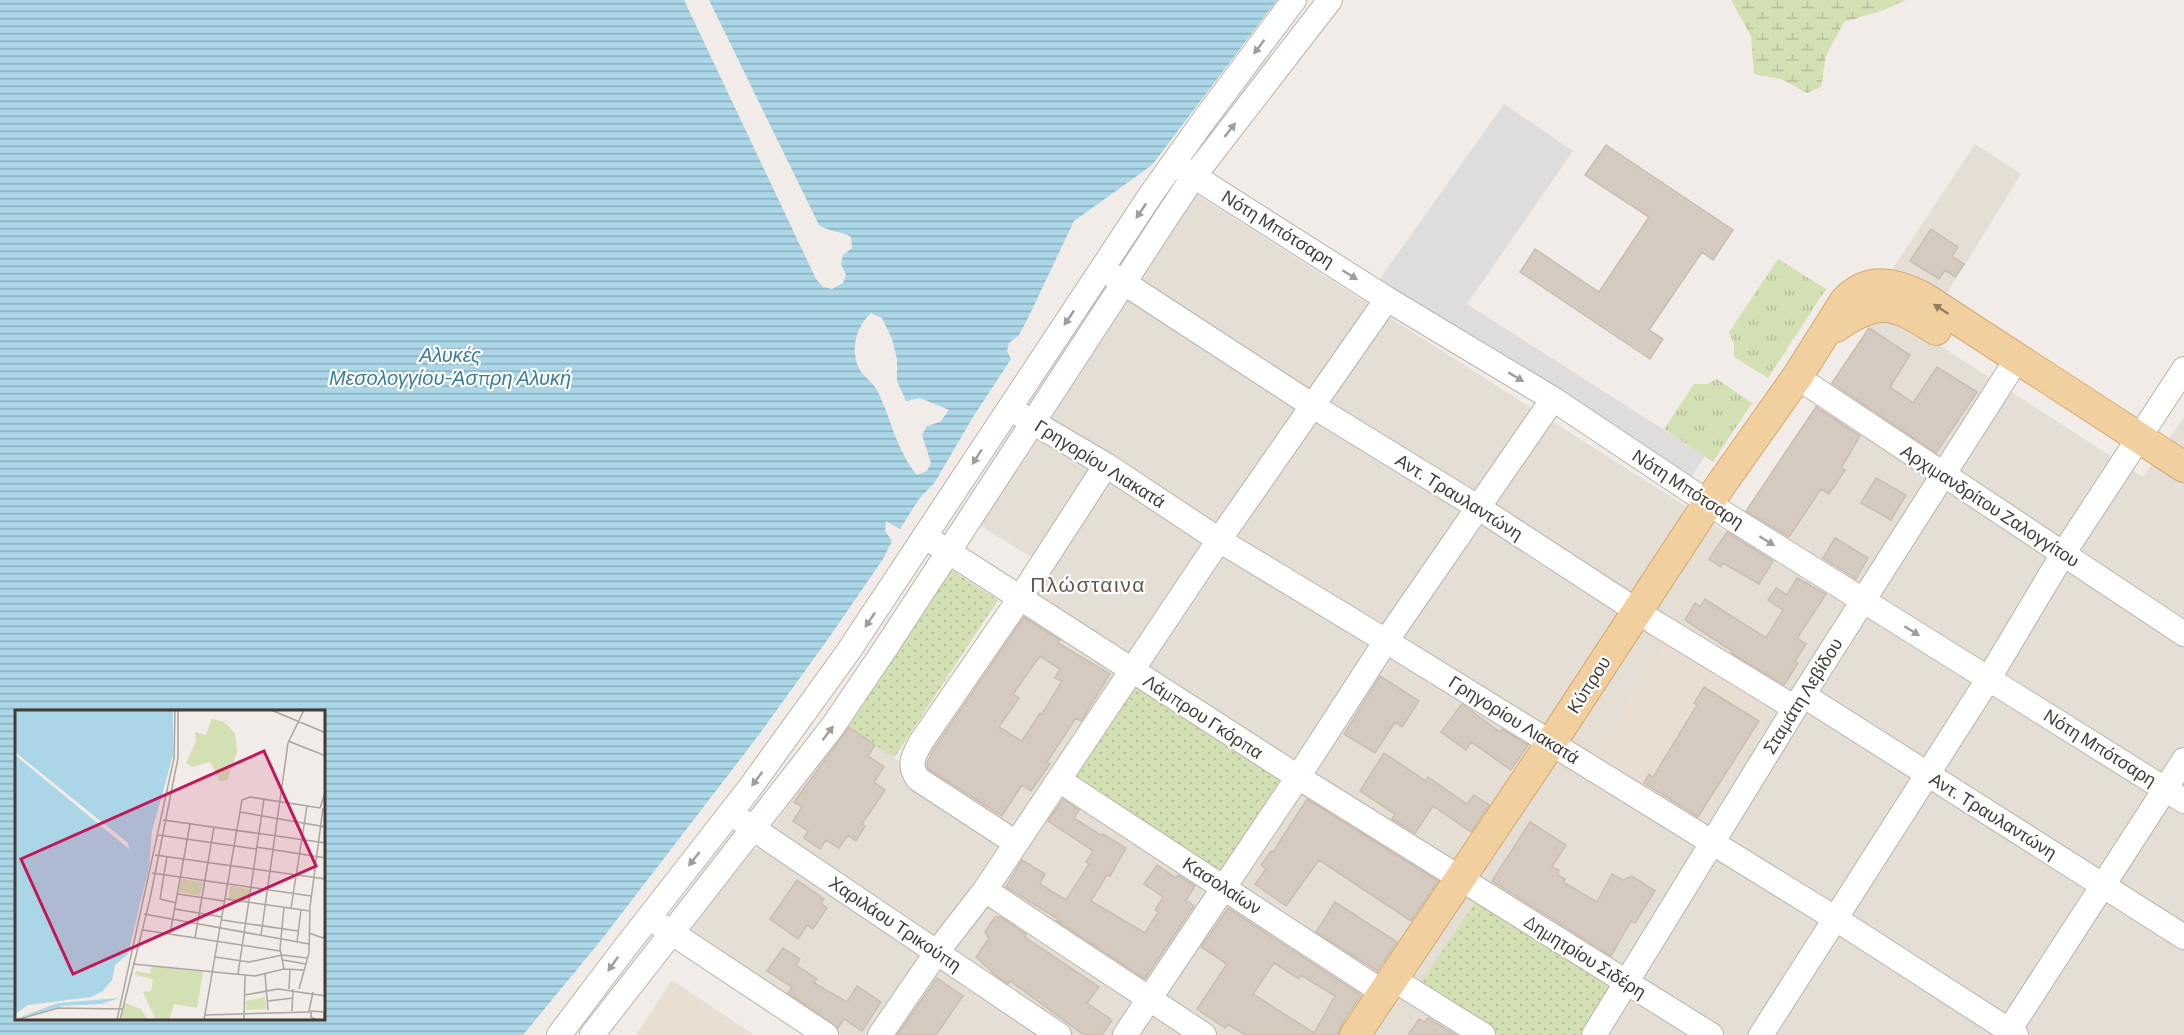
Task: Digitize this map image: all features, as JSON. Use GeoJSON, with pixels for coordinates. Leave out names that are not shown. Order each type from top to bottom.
{"type":"FeatureCollection","features":[{"type":"Feature","properties":{"kind":"main road","name":"Κύπρου"},"geometry":{"type":"LineString","coordinates":[[1355,1035],[1551,743],[1708,503],[1797,377],[1850,296],[1870,285],[1888,296],[1903,287],[1923,297],[2012,367]]}},
{"type":"Feature","properties":{"kind":"main road"},"geometry":{"type":"LineString","coordinates":[[2012,367],[2134,445],[2184,488]]}},
{"type":"Feature","properties":{"kind":"main road"},"geometry":{"type":"LineString","coordinates":[[2134,445],[2184,467]]}},
{"type":"Feature","properties":{"kind":"street"},"geometry":{"type":"LineString","coordinates":[[592,1035],[833,726],[1124,283],[1184,170],[1204,120],[1294,0]]}},
{"type":"Feature","properties":{"kind":"street"},"geometry":{"type":"LineString","coordinates":[[559,1035],[814,700],[1102,269],[1330,0]]}},
{"type":"Feature","properties":{"kind":"street","name":"Νότη Μπότσαρη"},"geometry":{"type":"LineString","coordinates":[[1184,170],[1553,399],[1708,503],[2175,795]]}},
{"type":"Feature","properties":{"kind":"street","name":"Αντ. Τραυλαντώνη"},"geometry":{"type":"LineString","coordinates":[[1102,269],[1313,406],[1479,508],[1636,611],[1928,774],[2184,937]]}},
{"type":"Feature","properties":{"kind":"street"},"geometry":{"type":"LineString","coordinates":[[880,1035],[937,952],[985,890],[1219,540],[1388,298]]}},
{"type":"Feature","properties":{"kind":"street","name":"Σταμάτη Λεβίδου"},"geometry":{"type":"LineString","coordinates":[[1594,1035],[1862,600],[2012,367]]}},
{"type":"Feature","properties":{"kind":"street"},"geometry":{"type":"LineString","coordinates":[[1761,1035],[1989,678],[2063,554],[2184,369]]}},
{"type":"Feature","properties":{"kind":"street","name":"Αρχιμανδρίτου Ζαλογγίτου"},"geometry":{"type":"LineString","coordinates":[[1797,377],[2184,634]]}},
{"type":"Feature","properties":{"kind":"street"},"geometry":{"type":"LineString","coordinates":[[1125,1035],[1386,641],[1553,399]]}},
{"type":"Feature","properties":{"kind":"street","name":"Γρηγορίου Λιακατά"},"geometry":{"type":"LineString","coordinates":[[1009,408],[1106,465],[1219,540],[1836,919],[2010,1034]]}},
{"type":"Feature","properties":{"kind":"street"},"geometry":{"type":"LineString","coordinates":[[1016,843],[918,779],[913,772],[911,761],[921,742],[1020,598],[1106,465]]}},
{"type":"Feature","properties":{"kind":"street","name":"Λάμπρου Γκόρπα"},"geometry":{"type":"LineString","coordinates":[[925,536],[1460,880]]}},
{"type":"Feature","properties":{"kind":"street"},"geometry":{"type":"LineString","coordinates":[[2010,1034],[2103,886],[2175,795],[2184,760]]}},
{"type":"Feature","properties":{"kind":"street","name":"Κασολαίων"},"geometry":{"type":"LineString","coordinates":[[1059,780],[1224,886],[1389,986],[1483,1035]]}},
{"type":"Feature","properties":{"kind":"street","name":"Χαριλάου Τρικούπη"},"geometry":{"type":"LineString","coordinates":[[730,813],[1059,1035]]}},
{"type":"Feature","properties":{"kind":"street","name":"Δημητρίου Σιδέρη"},"geometry":{"type":"LineString","coordinates":[[1460,880],[1712,1035]]}},
{"type":"Feature","properties":{"kind":"street"},"geometry":{"type":"LineString","coordinates":[[985,890],[1204,1035]]}},
{"type":"Feature","properties":{"kind":"street"},"geometry":{"type":"LineString","coordinates":[[648,918],[826,1035]]}},
{"type":"Feature","properties":{"kind":"shaded area"},"geometry":{"type":"Polygon","coordinates":[[[1504,104],[1573,151],[1467,304],[1705,456],[1686,485],[1374,287],[1504,104]]]}},
{"type":"Feature","properties":{"kind":"shaded area"},"geometry":{"type":"Polygon","coordinates":[[[1975,144],[2021,174],[1922,334],[2143,477],[2184,417],[2184,1035],[836,1035],[684,932],[750,846],[757,850],[845,724],[913,771],[1047,567],[976,523],[1196,194],[1726,532],[1728,530],[1731,533],[1903,275],[1893,268],[1975,144]]]}},
{"type":"Feature","properties":{"kind":"shaded area"},"geometry":{"type":"Polygon","coordinates":[[[1667,640],[1773,707],[1699,825],[1591,758],[1667,640]]]}},
{"type":"Feature","properties":{"kind":"shaded area"},"geometry":{"type":"Polygon","coordinates":[[[672,980],[754,1035],[636,1035],[672,980]]]}},
{"type":"Feature","properties":{"kind":"green space"},"geometry":{"type":"Polygon","coordinates":[[[1731,0],[1906,0],[1884,10],[1844,22],[1826,56],[1821,87],[1807,93],[1781,79],[1754,74],[1751,36],[1731,0]]]}},
{"type":"Feature","properties":{"kind":"green space"},"geometry":{"type":"Polygon","coordinates":[[[1778,259],[1826,289],[1768,378],[1734,357],[1734,344],[1729,332],[1778,259]]]}},
{"type":"Feature","properties":{"kind":"green space"},"geometry":{"type":"Polygon","coordinates":[[[1717,379],[1752,403],[1713,462],[1664,429],[1694,384],[1707,384],[1717,379]]]}},
{"type":"Feature","properties":{"kind":"green space"},"geometry":{"type":"Polygon","coordinates":[[[948,568],[998,600],[894,758],[845,724],[948,568]]]}},
{"type":"Feature","properties":{"kind":"green space"},"geometry":{"type":"Polygon","coordinates":[[[1135,683],[1284,780],[1220,873],[1073,776],[1135,683]]]}},
{"type":"Feature","properties":{"kind":"green space"},"geometry":{"type":"Polygon","coordinates":[[[1478,898],[1614,982],[1581,1035],[1493,1035],[1417,988],[1478,898]]]}},
{"type":"Feature","properties":{"kind":"water","name":"Αλυκές Μεσολογγίου-Άσπρη Αλυκή"},"geometry":{"type":"Polygon","coordinates":[[[0,0],[684,0],[816,279],[823,287],[832,289],[843,283],[846,275],[841,264],[843,255],[852,248],[851,237],[819,225],[709,0],[1277,0],[1152,165],[1074,221],[1019,335],[1009,343],[1007,351],[1011,359],[973,417],[935,482],[919,499],[900,529],[886,521],[885,531],[892,541],[883,559],[758,736],[602,939],[523,1035],[0,1035],[0,0]],[[871,313],[863,323],[857,335],[856,360],[862,373],[877,390],[899,445],[917,475],[927,471],[931,463],[922,435],[927,426],[940,422],[949,410],[920,398],[906,401],[897,381],[897,359],[892,339],[882,318],[871,313]]]}},
{"type":"Feature","properties":{"kind":"building"},"geometry":{"type":"Polygon","coordinates":[[[1606,145],[1733,230],[1713,260],[1702,252],[1649,330],[1663,339],[1650,359],[1520,272],[1535,249],[1599,292],[1649,217],[1585,175],[1606,145]]]}},
{"type":"Feature","properties":{"kind":"building"},"geometry":{"type":"Polygon","coordinates":[[[1931,229],[1958,247],[1952,256],[1964,264],[1955,277],[1945,270],[1939,279],[1910,261],[1931,229]]]}},
{"type":"Feature","properties":{"kind":"building"},"geometry":{"type":"Polygon","coordinates":[[[1869,328],[1910,355],[1890,387],[1913,403],[1937,367],[1977,392],[1936,453],[1832,383],[1869,328]]]}},
{"type":"Feature","properties":{"kind":"building"},"geometry":{"type":"Polygon","coordinates":[[[1816,407],[1860,436],[1841,468],[1845,470],[1829,494],[1821,489],[1789,537],[1746,511],[1816,407]]]}},
{"type":"Feature","properties":{"kind":"building"},"geometry":{"type":"Polygon","coordinates":[[[1876,478],[1906,495],[1891,520],[1861,503],[1876,478]]]}},
{"type":"Feature","properties":{"kind":"building"},"geometry":{"type":"Polygon","coordinates":[[[1727,532],[1773,561],[1759,584],[1723,563],[1721,567],[1709,559],[1727,532]]]}},
{"type":"Feature","properties":{"kind":"building"},"geometry":{"type":"Polygon","coordinates":[[[1835,538],[1868,558],[1856,579],[1823,558],[1835,538]]]}},
{"type":"Feature","properties":{"kind":"building"},"geometry":{"type":"Polygon","coordinates":[[[1797,578],[1826,594],[1797,638],[1806,644],[1795,661],[1798,663],[1784,685],[1731,653],[1732,651],[1685,620],[1695,603],[1700,607],[1705,599],[1766,638],[1783,610],[1768,600],[1776,588],[1787,595],[1797,578]]]}},
{"type":"Feature","properties":{"kind":"building"},"geometry":{"type":"Polygon","coordinates":[[[1024,617],[1060,640],[1058,643],[1110,674],[1081,721],[1076,718],[1047,762],[1050,764],[1031,791],[1022,785],[1002,816],[928,769],[927,763],[933,750],[1024,617]],[[1040,656],[1013,694],[1019,698],[999,727],[1022,741],[1062,681],[1055,678],[1060,669],[1040,656]]]}},
{"type":"Feature","properties":{"kind":"building"},"geometry":{"type":"Polygon","coordinates":[[[1380,676],[1419,701],[1402,727],[1395,722],[1375,753],[1344,734],[1380,676]]]}},
{"type":"Feature","properties":{"kind":"building"},"geometry":{"type":"Polygon","coordinates":[[[1704,687],[1759,721],[1698,817],[1644,783],[1649,774],[1653,777],[1697,705],[1694,703],[1704,687]]]}},
{"type":"Feature","properties":{"kind":"building"},"geometry":{"type":"Polygon","coordinates":[[[1462,704],[1500,732],[1502,729],[1528,745],[1511,770],[1471,742],[1466,750],[1441,732],[1462,704]]]}},
{"type":"Feature","properties":{"kind":"building"},"geometry":{"type":"Polygon","coordinates":[[[849,727],[875,745],[868,756],[884,767],[874,782],[885,790],[862,824],[865,826],[856,841],[848,835],[839,848],[826,840],[820,849],[804,838],[808,831],[793,821],[802,807],[794,802],[849,727]]]}},
{"type":"Feature","properties":{"kind":"building"},"geometry":{"type":"Polygon","coordinates":[[[1384,753],[1426,781],[1428,777],[1467,804],[1474,795],[1489,805],[1471,832],[1433,806],[1415,833],[1392,819],[1395,814],[1360,791],[1384,753]]]}},
{"type":"Feature","properties":{"kind":"building"},"geometry":{"type":"Polygon","coordinates":[[[1063,799],[1079,810],[1074,818],[1126,848],[1110,876],[1107,875],[1091,901],[1145,933],[1158,912],[1155,910],[1163,897],[1144,884],[1157,865],[1176,878],[1178,875],[1195,886],[1186,900],[1194,906],[1145,979],[1057,921],[1061,921],[1006,887],[1022,860],[1045,874],[1040,884],[1066,900],[1089,864],[1086,862],[1093,851],[1048,821],[1063,799]]]}},
{"type":"Feature","properties":{"kind":"building"},"geometry":{"type":"Polygon","coordinates":[[[1307,799],[1438,881],[1411,921],[1319,860],[1286,906],[1255,884],[1266,869],[1261,865],[1271,851],[1273,852],[1307,799]]]}},
{"type":"Feature","properties":{"kind":"building"},"geometry":{"type":"Polygon","coordinates":[[[1530,822],[1566,845],[1552,867],[1559,870],[1558,875],[1565,879],[1563,882],[1597,902],[1612,874],[1623,880],[1632,876],[1655,891],[1635,923],[1631,921],[1611,956],[1492,881],[1530,822]]]}},
{"type":"Feature","properties":{"kind":"building"},"geometry":{"type":"Polygon","coordinates":[[[797,880],[824,899],[821,903],[827,908],[813,929],[807,925],[798,939],[770,919],[797,880]]]}},
{"type":"Feature","properties":{"kind":"building"},"geometry":{"type":"Polygon","coordinates":[[[1335,902],[1397,942],[1377,971],[1316,932],[1335,902]]]}},
{"type":"Feature","properties":{"kind":"building"},"geometry":{"type":"Polygon","coordinates":[[[1228,908],[1361,995],[1341,1025],[1338,1035],[1245,1035],[1228,1024],[1225,1028],[1197,1009],[1227,964],[1201,947],[1228,908]],[[1274,963],[1253,994],[1314,1033],[1335,996],[1301,975],[1299,979],[1274,963]]]}},
{"type":"Feature","properties":{"kind":"building"},"geometry":{"type":"Polygon","coordinates":[[[995,917],[1000,917],[1026,934],[1025,937],[1099,987],[1087,1003],[1112,1020],[1102,1035],[1084,1035],[1010,981],[1008,984],[994,974],[976,957],[989,938],[985,932],[995,917]]]}},
{"type":"Feature","properties":{"kind":"building"},"geometry":{"type":"Polygon","coordinates":[[[783,948],[800,959],[796,965],[817,979],[814,983],[847,1002],[857,986],[881,1002],[862,1031],[844,1019],[838,1028],[788,993],[792,987],[767,971],[783,948]]]}},
{"type":"Feature","properties":{"kind":"building"},"geometry":{"type":"Polygon","coordinates":[[[937,978],[963,996],[936,1035],[897,1035],[937,978]]]}},
{"type":"Feature","properties":{"kind":"building"},"geometry":{"type":"Polygon","coordinates":[[[1428,1018],[1456,1035],[1408,1035],[1419,1019],[1425,1022],[1428,1018]]]}},
{"type":"Feature","properties":{"kind":"district","name":"Πλώσταινα"},"geometry":{"type":"Point","coordinates":[1088,585]}}]}
